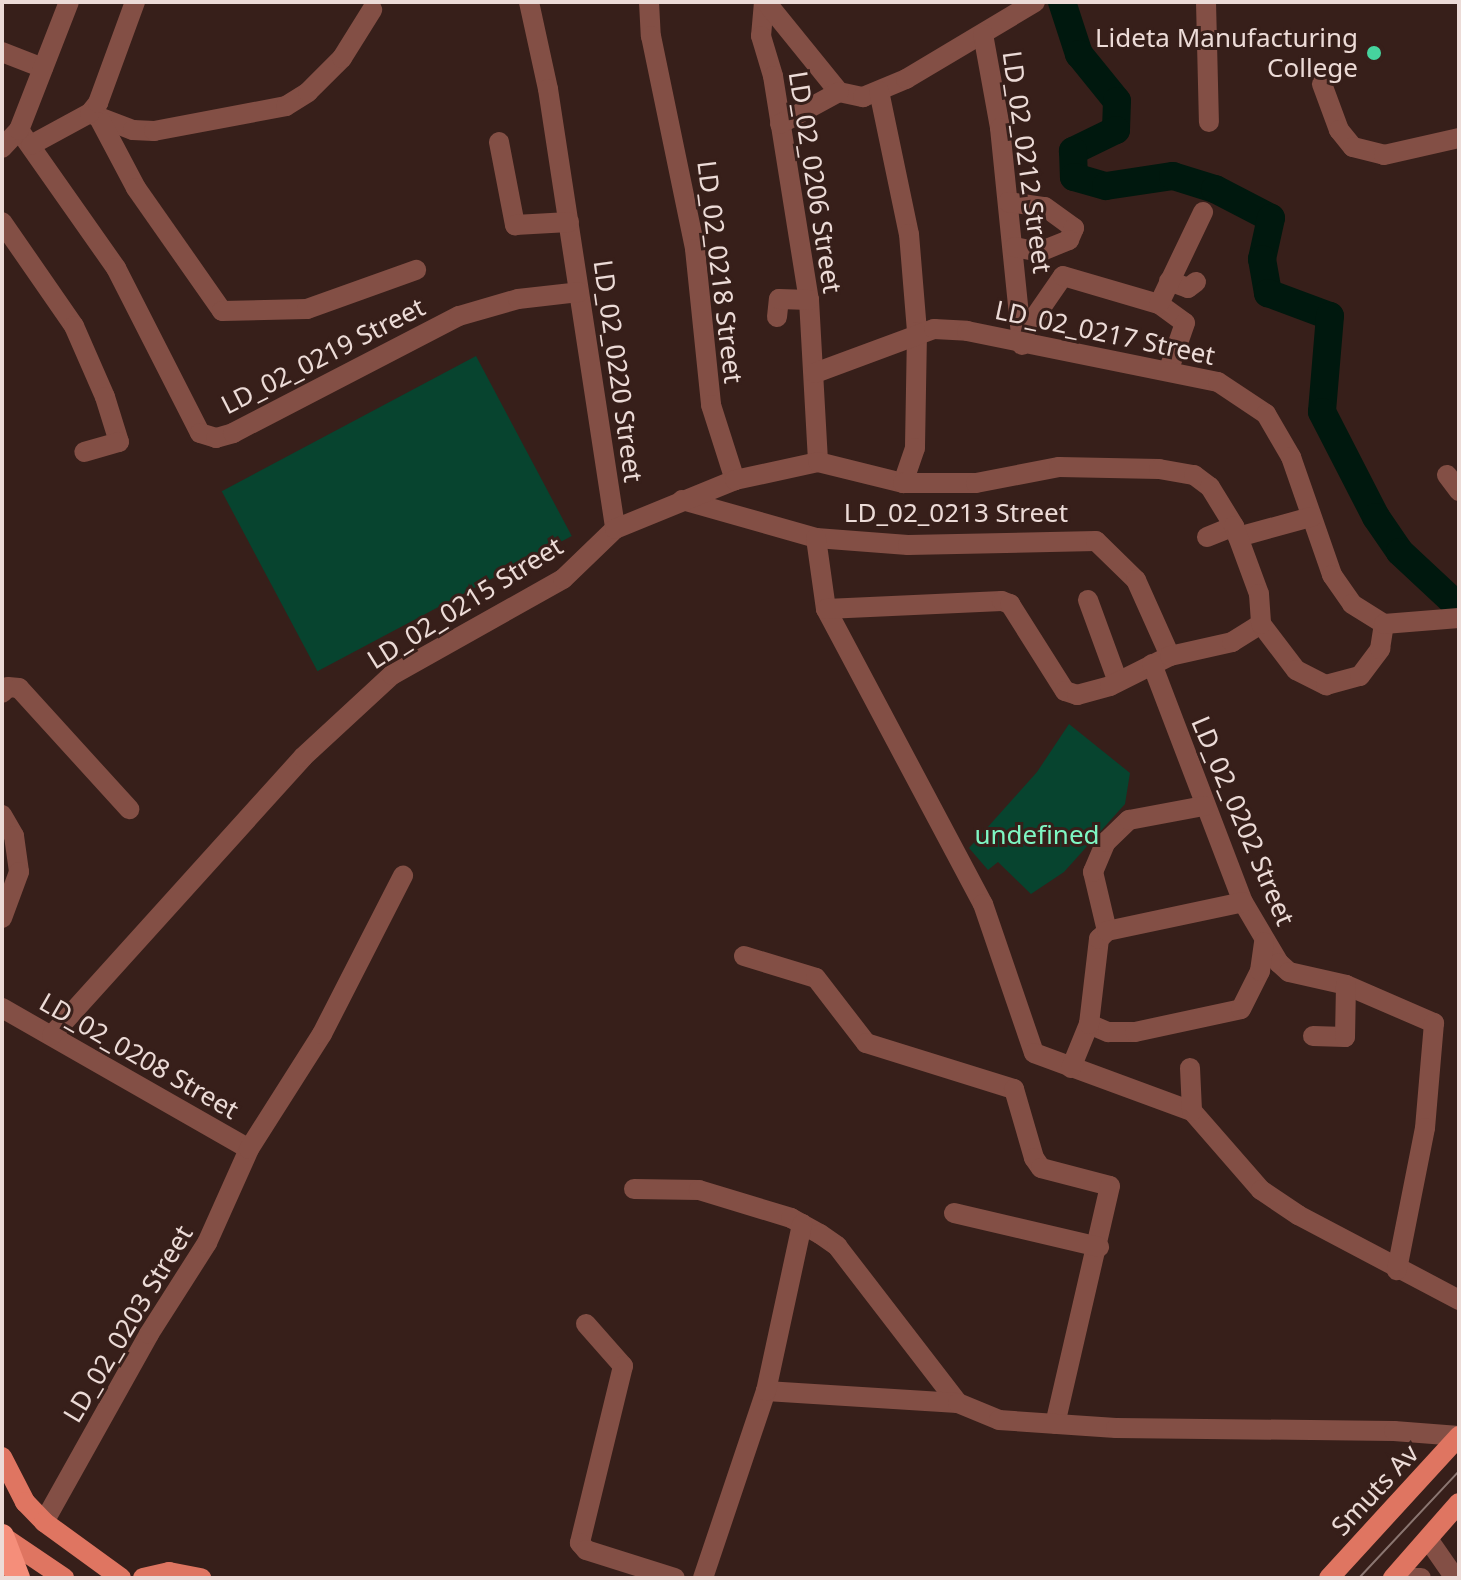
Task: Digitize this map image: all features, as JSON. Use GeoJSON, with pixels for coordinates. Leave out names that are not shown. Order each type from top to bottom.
{"type":"FeatureCollection","features":[{"type":"Feature","properties":{"kind":"highway"},"geometry":{"type":"LineString","coordinates":[[2,1536],[18,1578]]}},
{"type":"Feature","properties":{"kind":"main road","name":"Smuts Av"},"geometry":{"type":"LineString","coordinates":[[1329,1578],[1459,1436]]}},
{"type":"Feature","properties":{"kind":"main road"},"geometry":{"type":"LineString","coordinates":[[2,1457],[25,1502],[44,1522],[121,1578]]}},
{"type":"Feature","properties":{"kind":"main road"},"geometry":{"type":"LineString","coordinates":[[1393,1578],[1459,1503]]}},
{"type":"Feature","properties":{"kind":"main road"},"geometry":{"type":"LineString","coordinates":[[2,1536],[64,1578]]}},
{"type":"Feature","properties":{"kind":"main road"},"geometry":{"type":"LineString","coordinates":[[143,1578],[169,1572],[201,1578]]}},
{"type":"Feature","properties":{"kind":"street"},"geometry":{"type":"LineString","coordinates":[[25,137],[43,68],[69,2]]}},
{"type":"Feature","properties":{"kind":"street"},"geometry":{"type":"LineString","coordinates":[[94,116],[135,2]]}},
{"type":"Feature","properties":{"kind":"street","name":"LD_02_0220 Street"},"geometry":{"type":"LineString","coordinates":[[529,2],[548,89],[615,529]]}},
{"type":"Feature","properties":{"kind":"street","name":"LD_02_0218 Street"},"geometry":{"type":"LineString","coordinates":[[649,2],[695,249],[711,405],[735,480]]}},
{"type":"Feature","properties":{"kind":"street"},"geometry":{"type":"LineString","coordinates":[[765,2],[839,92],[863,97],[983,34],[1035,2]]}},
{"type":"Feature","properties":{"kind":"street","name":"LD_02_0206 Street"},"geometry":{"type":"LineString","coordinates":[[765,2],[759,21],[780,124],[809,300],[818,462]]}},
{"type":"Feature","properties":{"kind":"street"},"geometry":{"type":"LineString","coordinates":[[1206,2],[1209,122]]}},
{"type":"Feature","properties":{"kind":"street"},"geometry":{"type":"LineString","coordinates":[[2,148],[25,137],[94,116],[133,130],[154,131],[286,106],[308,92],[342,58],[372,10]]}},
{"type":"Feature","properties":{"kind":"street","name":"LD_02_0212 Street"},"geometry":{"type":"LineString","coordinates":[[983,34],[1014,247],[1022,340]]}},
{"type":"Feature","properties":{"kind":"street"},"geometry":{"type":"LineString","coordinates":[[2,52],[43,68]]}},
{"type":"Feature","properties":{"kind":"street"},"geometry":{"type":"LineString","coordinates":[[1322,84],[1339,130],[1353,147],[1384,155],[1459,138]]}},
{"type":"Feature","properties":{"kind":"street"},"geometry":{"type":"LineString","coordinates":[[879,91],[909,234],[917,332],[915,448],[903,483]]}},
{"type":"Feature","properties":{"kind":"street"},"geometry":{"type":"LineString","coordinates":[[780,124],[839,92]]}},
{"type":"Feature","properties":{"kind":"street"},"geometry":{"type":"LineString","coordinates":[[94,116],[136,188],[222,311],[307,309],[416,270]]}},
{"type":"Feature","properties":{"kind":"street","name":"LD_02_0219 Street"},"geometry":{"type":"LineString","coordinates":[[25,137],[136,301],[188,416],[200,433],[216,438],[459,316],[518,299],[579,292]]}},
{"type":"Feature","properties":{"kind":"street"},"geometry":{"type":"LineString","coordinates":[[499,142],[515,225],[569,222]]}},
{"type":"Feature","properties":{"kind":"street"},"geometry":{"type":"LineString","coordinates":[[1008,202],[1045,207],[1074,228],[1069,240],[1040,252],[1014,247]]}},
{"type":"Feature","properties":{"kind":"street"},"geometry":{"type":"LineString","coordinates":[[1159,304],[1203,212]]}},
{"type":"Feature","properties":{"kind":"street"},"geometry":{"type":"LineString","coordinates":[[2,222],[74,326],[105,397],[119,442],[84,452]]}},
{"type":"Feature","properties":{"kind":"street"},"geometry":{"type":"LineString","coordinates":[[1022,340],[1063,276],[1159,304],[1185,323],[1169,369]]}},
{"type":"Feature","properties":{"kind":"street"},"geometry":{"type":"LineString","coordinates":[[1169,281],[1188,288],[1196,282]]}},
{"type":"Feature","properties":{"kind":"street"},"geometry":{"type":"LineString","coordinates":[[777,317],[779,299],[809,300]]}},
{"type":"Feature","properties":{"kind":"street","name":"LD_02_0217 Street"},"geometry":{"type":"LineString","coordinates":[[917,332],[967,331],[1022,340],[1169,369],[1218,382],[1266,414],[1291,457],[1332,575],[1352,604],[1384,624]]}},
{"type":"Feature","properties":{"kind":"street"},"geometry":{"type":"LineString","coordinates":[[815,373],[883,350],[917,332]]}},
{"type":"Feature","properties":{"kind":"street","name":"LD_02_0215 Street"},"geometry":{"type":"LineString","coordinates":[[52,1035],[303,757],[392,675],[447,640],[563,579],[615,529],[735,480],[818,462],[903,483],[976,483],[1059,467],[1174,470],[1210,487],[1236,532],[1259,594],[1261,624]]}},
{"type":"Feature","properties":{"kind":"street","name":"LD_02_0213 Street"},"geometry":{"type":"LineString","coordinates":[[682,500],[816,538],[908,545],[1096,541],[1136,580],[1161,660]]}},
{"type":"Feature","properties":{"kind":"street"},"geometry":{"type":"LineString","coordinates":[[1207,537],[1311,517]]}},
{"type":"Feature","properties":{"kind":"street"},"geometry":{"type":"LineString","coordinates":[[816,538],[826,609],[983,904],[1034,1053],[1192,1111],[1261,1190],[1397,1270],[1459,1300]]}},
{"type":"Feature","properties":{"kind":"street"},"geometry":{"type":"LineString","coordinates":[[1088,600],[1118,682]]}},
{"type":"Feature","properties":{"kind":"street"},"geometry":{"type":"LineString","coordinates":[[826,609],[1002,601],[1010,604],[1069,694],[1118,682],[1161,660],[1232,642],[1261,624],[1296,670],[1326,685],[1360,676],[1380,649],[1384,624],[1449,619]]}},
{"type":"Feature","properties":{"kind":"street","name":"LD_02_0202 Street"},"geometry":{"type":"LineString","coordinates":[[1161,660],[1204,806],[1243,902],[1264,942],[1289,972],[1346,985],[1434,1023],[1423,1143],[1397,1270]]}},
{"type":"Feature","properties":{"kind":"street"},"geometry":{"type":"LineString","coordinates":[[2,693],[8,687],[19,688],[129,809]]}},
{"type":"Feature","properties":{"kind":"street"},"geometry":{"type":"LineString","coordinates":[[1071,1068],[1089,1024],[1097,951],[1107,931],[1093,872],[1106,842],[1129,820],[1204,806]]}},
{"type":"Feature","properties":{"kind":"street"},"geometry":{"type":"LineString","coordinates":[[2,815],[14,836],[18,860],[18,884],[4,908]]}},
{"type":"Feature","properties":{"kind":"street","name":"LD_02_0203 Street"},"geometry":{"type":"LineString","coordinates":[[44,1522],[149,1334],[207,1243],[249,1149],[322,1034],[403,876]]}},
{"type":"Feature","properties":{"kind":"street"},"geometry":{"type":"LineString","coordinates":[[1107,931],[1243,902]]}},
{"type":"Feature","properties":{"kind":"street"},"geometry":{"type":"LineString","coordinates":[[1089,1024],[1108,1032],[1135,1032],[1241,1009],[1260,971],[1264,942]]}},
{"type":"Feature","properties":{"kind":"street"},"geometry":{"type":"LineString","coordinates":[[744,956],[816,978],[866,1043],[1014,1089],[1034,1158],[1041,1168],[1110,1186],[1099,1247],[1055,1424]]}},
{"type":"Feature","properties":{"kind":"street"},"geometry":{"type":"LineString","coordinates":[[1313,1036],[1345,1037],[1346,985]]}},
{"type":"Feature","properties":{"kind":"street","name":"LD_02_0208 Street"},"geometry":{"type":"LineString","coordinates":[[2,1008],[249,1149]]}},
{"type":"Feature","properties":{"kind":"street"},"geometry":{"type":"LineString","coordinates":[[1190,1068],[1192,1111]]}},
{"type":"Feature","properties":{"kind":"street"},"geometry":{"type":"LineString","coordinates":[[634,1189],[699,1190],[802,1224],[837,1246],[958,1403]]}},
{"type":"Feature","properties":{"kind":"street"},"geometry":{"type":"LineString","coordinates":[[954,1213],[1099,1247]]}},
{"type":"Feature","properties":{"kind":"street"},"geometry":{"type":"LineString","coordinates":[[703,1578],[766,1391],[802,1224]]}},
{"type":"Feature","properties":{"kind":"street"},"geometry":{"type":"LineString","coordinates":[[586,1324],[620,1356],[623,1366],[580,1543],[586,1550],[642,1574],[675,1578]]}},
{"type":"Feature","properties":{"kind":"street"},"geometry":{"type":"LineString","coordinates":[[766,1391],[958,1403],[999,1420],[1055,1424],[1459,1436]]}},
{"type":"Feature","properties":{"kind":"street"},"geometry":{"type":"LineString","coordinates":[[1428,1539],[1455,1578]]}},
{"type":"Feature","properties":{"kind":"street"},"geometry":{"type":"LineString","coordinates":[[1399,1578],[1421,1578]]}},
{"type":"Feature","properties":{"kind":"green space"},"geometry":{"type":"Polygon","coordinates":[[[476,356],[572,536],[317,671],[222,491],[476,356]]]}},
{"type":"Feature","properties":{"kind":"green space","name":"undefined"},"geometry":{"type":"Polygon","coordinates":[[[1069,724],[1130,773],[1125,804],[1064,872],[1031,894],[998,862],[988,870],[969,848],[1037,772],[1069,724]]]}},
{"type":"Feature","properties":{"kind":"waterway"},"geometry":{"type":"LineString","coordinates":[[1062,2],[1079,54],[1117,101],[1116,130],[1073,151],[1074,177],[1106,186],[1173,176],[1215,189],[1271,218],[1262,259],[1268,293],[1330,316],[1322,412],[1376,517],[1400,552],[1459,607]]}},
{"type":"Feature","properties":{"kind":"tram line"},"geometry":{"type":"LineString","coordinates":[[1359,1578],[1459,1471]]}},
{"type":"Feature","properties":{"kind":"place","name":"Lideta Manufacturing College"},"geometry":{"type":"Point","coordinates":[1374,53]}}]}
